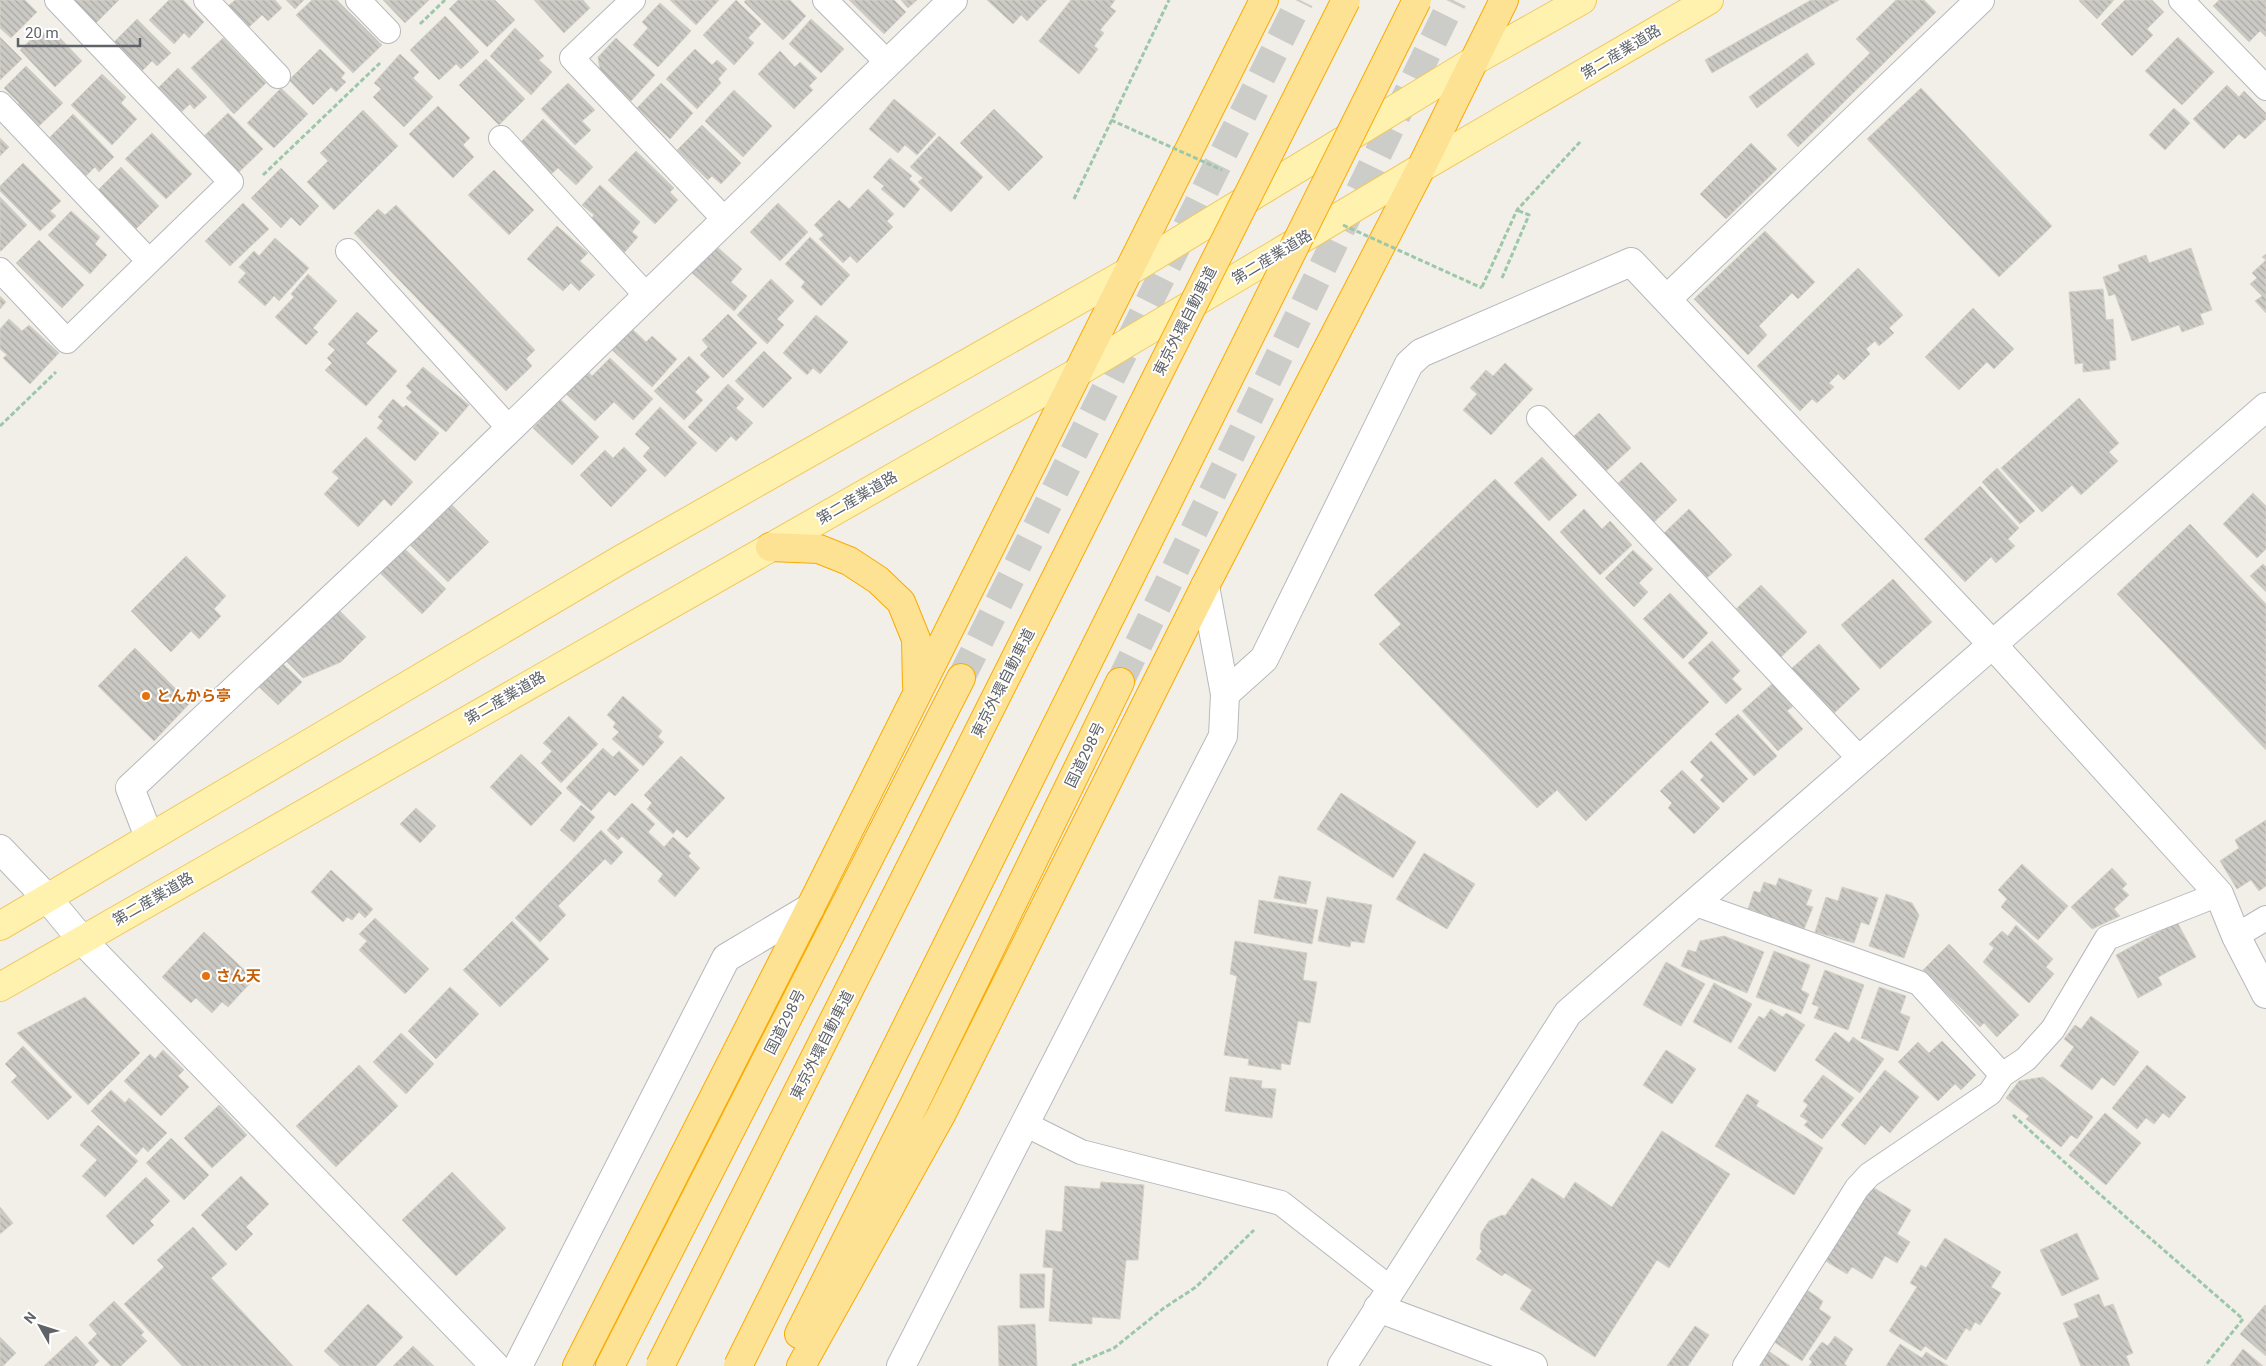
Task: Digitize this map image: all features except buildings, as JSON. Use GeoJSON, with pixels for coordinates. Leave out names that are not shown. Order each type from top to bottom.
{"type":"FeatureCollection","features":[{"type":"Feature","properties":{"kind":"highway"},"geometry":{"type":"LineString","coordinates":[[577,1366],[810,908],[917,690],[1264,0]]}},
{"type":"Feature","properties":{"kind":"highway","name":"東京外環自動車道"},"geometry":{"type":"LineString","coordinates":[[660,1366],[1346,0]]}},
{"type":"Feature","properties":{"kind":"highway"},"geometry":{"type":"LineString","coordinates":[[738,1366],[1417,0]]}},
{"type":"Feature","properties":{"kind":"highway"},"geometry":{"type":"LineString","coordinates":[[801,1366],[941,1115],[1205,586],[1421,168],[1504,0]]}},
{"type":"Feature","properties":{"kind":"highway"},"geometry":{"type":"LineString","coordinates":[[770,547],[819,549],[849,561],[878,580],[895,596],[901,602],[916,640],[917,690]]}},
{"type":"Feature","properties":{"kind":"highway","name":"国道298号"},"geometry":{"type":"LineString","coordinates":[[610,1366],[961,678]]}},
{"type":"Feature","properties":{"kind":"highway","name":"国道298号"},"geometry":{"type":"LineString","coordinates":[[783,1366],[915,1103],[1120,682]]}},
{"type":"Feature","properties":{"kind":"main road"},"geometry":{"type":"LineString","coordinates":[[0,926],[620,560],[1128,272],[1472,62],[1582,0]]}},
{"type":"Feature","properties":{"kind":"main road","name":"第二産業道路"},"geometry":{"type":"LineString","coordinates":[[0,987],[1078,372],[1421,168],[1709,0]]}},
{"type":"Feature","properties":{"kind":"street"},"geometry":{"type":"LineString","coordinates":[[149,837],[130,788],[647,296],[953,0]]}},
{"type":"Feature","properties":{"kind":"street"},"geometry":{"type":"LineString","coordinates":[[1667,299],[1980,0]]}},
{"type":"Feature","properties":{"kind":"street"},"geometry":{"type":"LineString","coordinates":[[1225,694],[1264,659],[1409,364],[1421,353],[1632,262],[1992,644],[2219,894],[2236,936],[2266,994]]}},
{"type":"Feature","properties":{"kind":"street"},"geometry":{"type":"LineString","coordinates":[[1342,1366],[1568,1013],[2266,407]]}},
{"type":"Feature","properties":{"kind":"street"},"geometry":{"type":"LineString","coordinates":[[901,1366],[1223,736],[1225,694],[1205,586]]}},
{"type":"Feature","properties":{"kind":"street"},"geometry":{"type":"LineString","coordinates":[[0,848],[48,899],[82,940],[495,1366]]}},
{"type":"Feature","properties":{"kind":"street"},"geometry":{"type":"LineString","coordinates":[[518,1366],[726,958],[810,908]]}},
{"type":"Feature","properties":{"kind":"street"},"geometry":{"type":"LineString","coordinates":[[1384,1299],[1533,1366]]}},
{"type":"Feature","properties":{"kind":"lane"},"geometry":{"type":"LineString","coordinates":[[0,270],[67,341],[232,182],[57,0]]}},
{"type":"Feature","properties":{"kind":"lane"},"geometry":{"type":"LineString","coordinates":[[206,0],[278,76]]}},
{"type":"Feature","properties":{"kind":"lane"},"geometry":{"type":"LineString","coordinates":[[358,0],[388,30]]}},
{"type":"Feature","properties":{"kind":"lane"},"geometry":{"type":"LineString","coordinates":[[633,0],[572,58],[725,220]]}},
{"type":"Feature","properties":{"kind":"lane"},"geometry":{"type":"LineString","coordinates":[[825,0],[888,63]]}},
{"type":"Feature","properties":{"kind":"lane"},"geometry":{"type":"LineString","coordinates":[[2181,0],[2266,88]]}},
{"type":"Feature","properties":{"kind":"lane"},"geometry":{"type":"LineString","coordinates":[[0,104],[149,261]]}},
{"type":"Feature","properties":{"kind":"lane"},"geometry":{"type":"LineString","coordinates":[[501,138],[647,296]]}},
{"type":"Feature","properties":{"kind":"lane"},"geometry":{"type":"LineString","coordinates":[[348,251],[509,428]]}},
{"type":"Feature","properties":{"kind":"lane"},"geometry":{"type":"LineString","coordinates":[[1539,418],[1860,758]]}},
{"type":"Feature","properties":{"kind":"lane"},"geometry":{"type":"LineString","coordinates":[[1745,1366],[1857,1188],[1869,1175],[1996,1084],[2026,1059],[2053,1029],[2107,938],[2219,894]]}},
{"type":"Feature","properties":{"kind":"lane"},"geometry":{"type":"LineString","coordinates":[[1693,903],[1919,983],[1996,1084]]}},
{"type":"Feature","properties":{"kind":"lane"},"geometry":{"type":"LineString","coordinates":[[2236,936],[2266,918]]}},
{"type":"Feature","properties":{"kind":"lane"},"geometry":{"type":"LineString","coordinates":[[1024,1124],[1081,1152],[1281,1203],[1384,1299]]}},
{"type":"Feature","properties":{"kind":"path"},"geometry":{"type":"LineString","coordinates":[[1074,199],[1169,0]]}},
{"type":"Feature","properties":{"kind":"path"},"geometry":{"type":"LineString","coordinates":[[1482,288],[1517,210],[1580,142]]}},
{"type":"Feature","properties":{"kind":"path"},"geometry":{"type":"LineString","coordinates":[[1498,286],[1529,215],[1517,210]]}},
{"type":"Feature","properties":{"kind":"path"},"geometry":{"type":"LineString","coordinates":[[1996,1084],[2089,1186],[2242,1319],[2205,1366]]}},
{"type":"Feature","properties":{"kind":"path"},"geometry":{"type":"LineString","coordinates":[[1072,1366],[1114,1348],[1143,1327],[1164,1308],[1196,1287],[1281,1203]]}},
{"type":"Feature","properties":{"kind":"tunnel"},"geometry":{"type":"LineString","coordinates":[[961,678],[1300,0]]}},
{"type":"Feature","properties":{"kind":"tunnel"},"geometry":{"type":"LineString","coordinates":[[1120,682],[1453,0]]}},
{"type":"Feature","properties":{"kind":"place","name":"とんから亭"},"geometry":{"type":"Point","coordinates":[146,696]}},
{"type":"Feature","properties":{"kind":"place","name":"さん天"},"geometry":{"type":"Point","coordinates":[206,976]}}]}
